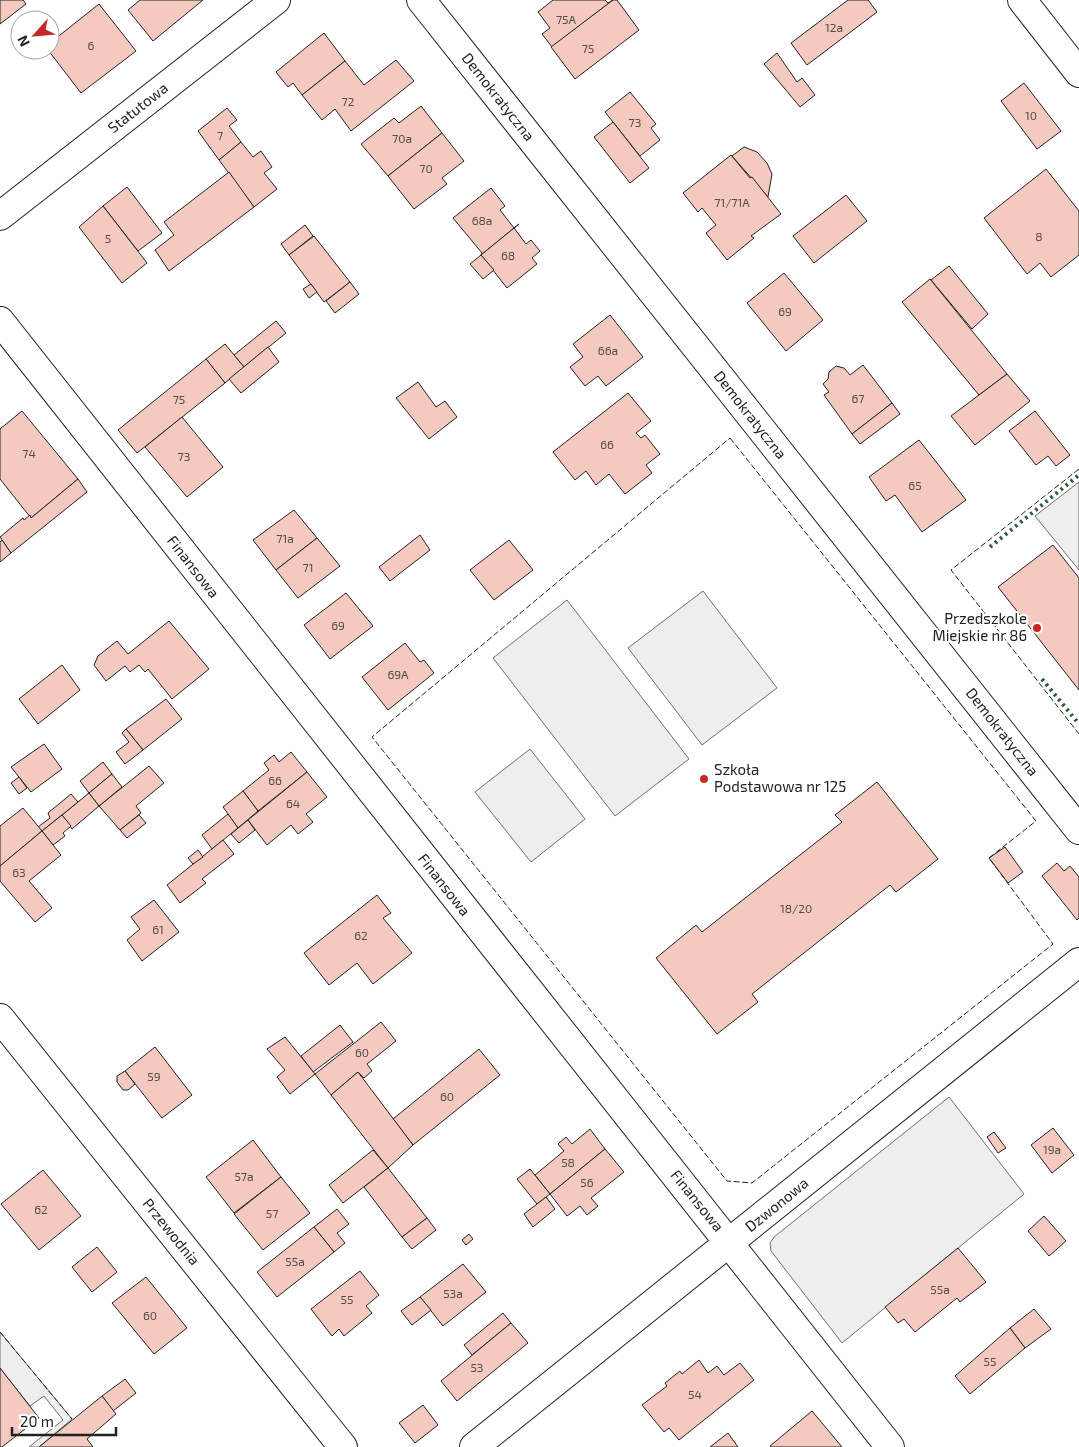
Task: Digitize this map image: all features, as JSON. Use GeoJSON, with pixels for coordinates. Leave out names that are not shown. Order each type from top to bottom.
{"type":"FeatureCollection","features":[{"type":"Feature","properties":{"kind":"street","name":"Statutowa"},"geometry":{"type":"LineString","coordinates":[[0,216],[276,0]]}},
{"type":"Feature","properties":{"kind":"street","name":"Demokratyczna"},"geometry":{"type":"LineString","coordinates":[[421,0],[1076,819]]}},
{"type":"Feature","properties":{"kind":"street"},"geometry":{"type":"LineString","coordinates":[[1022,0],[1079,73]]}},
{"type":"Feature","properties":{"kind":"street","name":"Finansowa"},"geometry":{"type":"LineString","coordinates":[[0,320],[890,1447]]}},
{"type":"Feature","properties":{"kind":"street","name":"Dzwonowa"},"geometry":{"type":"LineString","coordinates":[[474,1447],[1079,962]]}},
{"type":"Feature","properties":{"kind":"street","name":"Przewodnia"},"geometry":{"type":"LineString","coordinates":[[0,1018],[343,1447]]}},
{"type":"Feature","properties":{"kind":"shaded area"},"geometry":{"type":"Polygon","coordinates":[[[1079,482],[1079,570],[1035,516],[1079,482]]]}},
{"type":"Feature","properties":{"kind":"shaded area"},"geometry":{"type":"Polygon","coordinates":[[[703,591],[777,688],[702,745],[628,648],[703,591]]]}},
{"type":"Feature","properties":{"kind":"shaded area"},"geometry":{"type":"Polygon","coordinates":[[[567,600],[689,759],[615,816],[493,658],[567,600]]]}},
{"type":"Feature","properties":{"kind":"shaded area"},"geometry":{"type":"Polygon","coordinates":[[[530,749],[585,819],[531,862],[475,792],[530,749]]]}},
{"type":"Feature","properties":{"kind":"shaded area"},"geometry":{"type":"Polygon","coordinates":[[[949,1097],[1024,1194],[842,1343],[771,1251],[770,1243],[774,1237],[949,1097]]]}},
{"type":"Feature","properties":{"kind":"shaded area"},"geometry":{"type":"Polygon","coordinates":[[[0,1332],[72,1419],[39,1447],[29,1447],[63,1420],[44,1396],[30,1406],[0,1368],[0,1332]]]}},
{"type":"Feature","properties":{"kind":"building"},"geometry":{"type":"Polygon","coordinates":[[[0,0],[23,0],[26,4],[18,10],[10,10],[10,16],[0,24],[0,0]]]}},
{"type":"Feature","properties":{"kind":"building"},"geometry":{"type":"Polygon","coordinates":[[[140,0],[203,0],[153,41],[128,10],[140,0]]]}},
{"type":"Feature","properties":{"kind":"building"},"geometry":{"type":"Polygon","coordinates":[[[553,0],[605,0],[608,3],[613,0],[552,47],[542,34],[550,28],[538,12],[553,0]]]}},
{"type":"Feature","properties":{"kind":"building"},"geometry":{"type":"Polygon","coordinates":[[[613,0],[617,0],[639,30],[575,79],[551,47],[613,0]]]}},
{"type":"Feature","properties":{"kind":"building"},"geometry":{"type":"Polygon","coordinates":[[[848,0],[868,0],[877,12],[807,65],[791,43],[848,0]]]}},
{"type":"Feature","properties":{"kind":"building"},"geometry":{"type":"Polygon","coordinates":[[[99,4],[136,51],[81,93],[56,60],[60,60],[60,35],[99,4]]]}},
{"type":"Feature","properties":{"kind":"building"},"geometry":{"type":"Polygon","coordinates":[[[324,33],[345,61],[302,95],[293,83],[288,87],[276,72],[324,33]]]}},
{"type":"Feature","properties":{"kind":"building"},"geometry":{"type":"Polygon","coordinates":[[[777,53],[797,82],[802,78],[815,95],[800,107],[764,64],[777,53]]]}},
{"type":"Feature","properties":{"kind":"building"},"geometry":{"type":"Polygon","coordinates":[[[396,60],[414,81],[351,131],[335,109],[322,120],[302,95],[345,61],[364,85],[396,60]]]}},
{"type":"Feature","properties":{"kind":"building"},"geometry":{"type":"Polygon","coordinates":[[[1024,83],[1061,131],[1037,149],[1001,101],[1024,83]]]}},
{"type":"Feature","properties":{"kind":"building"},"geometry":{"type":"Polygon","coordinates":[[[630,92],[656,124],[651,128],[660,140],[640,156],[605,112],[630,92]]]}},
{"type":"Feature","properties":{"kind":"building"},"geometry":{"type":"Polygon","coordinates":[[[421,106],[442,133],[388,176],[361,144],[394,118],[399,123],[421,106]]]}},
{"type":"Feature","properties":{"kind":"building"},"geometry":{"type":"Polygon","coordinates":[[[227,108],[237,120],[229,126],[241,142],[219,160],[198,131],[227,108]]]}},
{"type":"Feature","properties":{"kind":"building"},"geometry":{"type":"Polygon","coordinates":[[[613,122],[649,168],[630,183],[594,137],[613,122]]]}},
{"type":"Feature","properties":{"kind":"building"},"geometry":{"type":"Polygon","coordinates":[[[442,133],[464,161],[442,178],[447,184],[414,209],[388,176],[442,133]]]}},
{"type":"Feature","properties":{"kind":"building"},"geometry":{"type":"Polygon","coordinates":[[[241,142],[253,157],[261,151],[272,167],[264,173],[277,189],[254,207],[219,160],[241,142]]]}},
{"type":"Feature","properties":{"kind":"building"},"geometry":{"type":"Polygon","coordinates":[[[744,147],[757,152],[767,163],[772,174],[768,197],[732,156],[744,147]]]}},
{"type":"Feature","properties":{"kind":"building"},"geometry":{"type":"Polygon","coordinates":[[[731,155],[750,178],[752,177],[781,214],[751,236],[754,238],[727,260],[706,233],[716,225],[702,208],[698,212],[683,193],[731,155]]]}},
{"type":"Feature","properties":{"kind":"building"},"geometry":{"type":"Polygon","coordinates":[[[1046,169],[1079,211],[1079,255],[1051,277],[1040,263],[1027,274],[984,218],[1046,169]]]}},
{"type":"Feature","properties":{"kind":"building"},"geometry":{"type":"Polygon","coordinates":[[[229,172],[254,207],[169,271],[155,250],[174,235],[164,222],[229,172]]]}},
{"type":"Feature","properties":{"kind":"building"},"geometry":{"type":"Polygon","coordinates":[[[127,187],[162,233],[138,251],[103,206],[127,187]]]}},
{"type":"Feature","properties":{"kind":"building"},"geometry":{"type":"Polygon","coordinates":[[[491,188],[505,206],[500,210],[514,228],[519,224],[481,255],[482,253],[453,218],[491,188]]]}},
{"type":"Feature","properties":{"kind":"building"},"geometry":{"type":"Polygon","coordinates":[[[846,195],[867,221],[814,263],[793,236],[846,195]]]}},
{"type":"Feature","properties":{"kind":"building"},"geometry":{"type":"Polygon","coordinates":[[[103,206],[147,263],[122,283],[79,227],[103,206]]]}},
{"type":"Feature","properties":{"kind":"building"},"geometry":{"type":"Polygon","coordinates":[[[305,225],[313,236],[289,255],[281,244],[305,225]]]}},
{"type":"Feature","properties":{"kind":"building"},"geometry":{"type":"Polygon","coordinates":[[[514,228],[526,244],[531,240],[540,251],[532,258],[537,264],[507,288],[481,255],[514,228]]]}},
{"type":"Feature","properties":{"kind":"building"},"geometry":{"type":"Polygon","coordinates":[[[314,236],[350,282],[324,302],[289,255],[314,236]]]}},
{"type":"Feature","properties":{"kind":"building"},"geometry":{"type":"Polygon","coordinates":[[[481,255],[494,270],[483,279],[470,264],[481,255]]]}},
{"type":"Feature","properties":{"kind":"building"},"geometry":{"type":"Polygon","coordinates":[[[949,266],[988,314],[972,329],[931,280],[949,266]]]}},
{"type":"Feature","properties":{"kind":"building"},"geometry":{"type":"Polygon","coordinates":[[[784,273],[823,320],[786,351],[747,303],[784,273]]]}},
{"type":"Feature","properties":{"kind":"building"},"geometry":{"type":"Polygon","coordinates":[[[930,279],[1007,374],[979,395],[902,302],[930,279]]]}},
{"type":"Feature","properties":{"kind":"building"},"geometry":{"type":"Polygon","coordinates":[[[350,282],[359,294],[335,313],[326,301],[350,282]]]}},
{"type":"Feature","properties":{"kind":"building"},"geometry":{"type":"Polygon","coordinates":[[[311,284],[317,292],[309,298],[303,289],[311,284]]]}},
{"type":"Feature","properties":{"kind":"building"},"geometry":{"type":"Polygon","coordinates":[[[610,315],[643,357],[606,386],[598,376],[585,386],[570,367],[583,357],[573,344],[610,315]]]}},
{"type":"Feature","properties":{"kind":"building"},"geometry":{"type":"Polygon","coordinates":[[[276,321],[286,333],[244,367],[234,355],[276,321]]]}},
{"type":"Feature","properties":{"kind":"building"},"geometry":{"type":"Polygon","coordinates":[[[225,344],[244,367],[225,383],[206,359],[225,344]]]}},
{"type":"Feature","properties":{"kind":"building"},"geometry":{"type":"Polygon","coordinates":[[[268,347],[279,362],[241,393],[229,379],[268,347]]]}},
{"type":"Feature","properties":{"kind":"building"},"geometry":{"type":"Polygon","coordinates":[[[206,359],[225,383],[137,453],[118,430],[206,359]]]}},
{"type":"Feature","properties":{"kind":"building"},"geometry":{"type":"Polygon","coordinates":[[[863,365],[892,403],[852,434],[824,395],[829,392],[823,384],[828,379],[829,372],[836,366],[844,368],[850,375],[863,365]]]}},
{"type":"Feature","properties":{"kind":"building"},"geometry":{"type":"Polygon","coordinates":[[[1007,374],[1030,401],[975,445],[951,416],[1007,374]]]}},
{"type":"Feature","properties":{"kind":"building"},"geometry":{"type":"Polygon","coordinates":[[[418,382],[436,407],[445,401],[457,417],[429,439],[396,398],[418,382]]]}},
{"type":"Feature","properties":{"kind":"building"},"geometry":{"type":"Polygon","coordinates":[[[628,393],[651,421],[636,433],[641,438],[645,435],[660,454],[646,465],[652,473],[625,494],[609,474],[596,485],[586,471],[575,480],[553,452],[628,393]]]}},
{"type":"Feature","properties":{"kind":"building"},"geometry":{"type":"Polygon","coordinates":[[[892,403],[900,414],[860,444],[852,434],[892,403]]]}},
{"type":"Feature","properties":{"kind":"building"},"geometry":{"type":"Polygon","coordinates":[[[22,411],[78,479],[31,518],[0,479],[0,429],[22,411]]]}},
{"type":"Feature","properties":{"kind":"building"},"geometry":{"type":"Polygon","coordinates":[[[1035,411],[1070,455],[1056,466],[1048,456],[1036,465],[1009,431],[1035,411]]]}},
{"type":"Feature","properties":{"kind":"building"},"geometry":{"type":"Polygon","coordinates":[[[182,417],[223,467],[187,497],[145,447],[182,417]]]}},
{"type":"Feature","properties":{"kind":"building"},"geometry":{"type":"Polygon","coordinates":[[[919,440],[966,500],[922,532],[895,495],[886,501],[869,477],[919,440]]]}},
{"type":"Feature","properties":{"kind":"building"},"geometry":{"type":"Polygon","coordinates":[[[78,479],[87,492],[11,553],[0,537],[23,518],[24,520],[30,515],[31,518],[78,479]]]}},
{"type":"Feature","properties":{"kind":"building"},"geometry":{"type":"Polygon","coordinates":[[[294,510],[317,538],[276,570],[253,540],[294,510]]]}},
{"type":"Feature","properties":{"kind":"building"},"geometry":{"type":"Polygon","coordinates":[[[420,535],[430,550],[390,581],[379,567],[420,535]]]}},
{"type":"Feature","properties":{"kind":"building"},"geometry":{"type":"Polygon","coordinates":[[[317,538],[340,566],[298,598],[276,570],[317,538]]]}},
{"type":"Feature","properties":{"kind":"building"},"geometry":{"type":"Polygon","coordinates":[[[2,540],[11,553],[0,562],[0,542],[2,540]]]}},
{"type":"Feature","properties":{"kind":"building"},"geometry":{"type":"Polygon","coordinates":[[[509,540],[533,570],[494,600],[470,570],[509,540]]]}},
{"type":"Feature","properties":{"kind":"building"},"geometry":{"type":"Polygon","coordinates":[[[1053,545],[1079,578],[1079,690],[998,587],[1053,545]]]}},
{"type":"Feature","properties":{"kind":"building"},"geometry":{"type":"Polygon","coordinates":[[[346,593],[373,626],[330,659],[304,625],[346,593]]]}},
{"type":"Feature","properties":{"kind":"building"},"geometry":{"type":"Polygon","coordinates":[[[169,621],[209,669],[172,699],[148,669],[145,672],[139,665],[130,672],[125,666],[106,681],[94,665],[98,656],[117,641],[128,654],[169,621]]]}},
{"type":"Feature","properties":{"kind":"building"},"geometry":{"type":"Polygon","coordinates":[[[405,643],[420,662],[424,660],[434,673],[388,710],[362,677],[405,643]]]}},
{"type":"Feature","properties":{"kind":"building"},"geometry":{"type":"Polygon","coordinates":[[[62,665],[80,690],[38,724],[19,699],[62,665]]]}},
{"type":"Feature","properties":{"kind":"building"},"geometry":{"type":"Polygon","coordinates":[[[166,699],[182,719],[143,750],[126,729],[166,699]]]}},
{"type":"Feature","properties":{"kind":"building"},"geometry":{"type":"Polygon","coordinates":[[[126,729],[143,750],[125,764],[116,752],[129,742],[122,733],[126,729]]]}},
{"type":"Feature","properties":{"kind":"building"},"geometry":{"type":"Polygon","coordinates":[[[44,744],[62,769],[31,792],[11,767],[44,744]]]}},
{"type":"Feature","properties":{"kind":"building"},"geometry":{"type":"Polygon","coordinates":[[[291,752],[307,772],[258,811],[243,791],[269,770],[264,763],[274,755],[279,762],[291,752]]]}},
{"type":"Feature","properties":{"kind":"building"},"geometry":{"type":"Polygon","coordinates":[[[103,762],[112,774],[89,793],[80,781],[103,762]]]}},
{"type":"Feature","properties":{"kind":"building"},"geometry":{"type":"Polygon","coordinates":[[[149,766],[164,783],[136,806],[141,813],[120,830],[99,806],[149,766]]]}},
{"type":"Feature","properties":{"kind":"building"},"geometry":{"type":"Polygon","coordinates":[[[307,772],[327,797],[306,814],[313,822],[298,834],[291,825],[267,845],[248,820],[307,772]]]}},
{"type":"Feature","properties":{"kind":"building"},"geometry":{"type":"Polygon","coordinates":[[[112,774],[122,787],[99,806],[89,793],[112,774]]]}},
{"type":"Feature","properties":{"kind":"building"},"geometry":{"type":"Polygon","coordinates":[[[19,777],[27,788],[19,794],[11,783],[19,777]]]}},
{"type":"Feature","properties":{"kind":"building"},"geometry":{"type":"Polygon","coordinates":[[[877,782],[938,859],[896,892],[890,885],[752,994],[758,1002],[717,1034],[656,958],[696,925],[702,932],[842,822],[835,815],[877,782]]]}},
{"type":"Feature","properties":{"kind":"building"},"geometry":{"type":"Polygon","coordinates":[[[243,791],[258,811],[238,828],[223,807],[243,791]]]}},
{"type":"Feature","properties":{"kind":"building"},"geometry":{"type":"Polygon","coordinates":[[[89,793],[99,806],[72,829],[62,815],[89,793]]]}},
{"type":"Feature","properties":{"kind":"building"},"geometry":{"type":"Polygon","coordinates":[[[71,794],[78,802],[42,831],[38,827],[50,818],[48,813],[71,794]]]}},
{"type":"Feature","properties":{"kind":"building"},"geometry":{"type":"Polygon","coordinates":[[[23,808],[42,831],[0,866],[0,826],[23,808]]]}},
{"type":"Feature","properties":{"kind":"building"},"geometry":{"type":"Polygon","coordinates":[[[228,814],[238,828],[212,849],[202,835],[228,814]]]}},
{"type":"Feature","properties":{"kind":"building"},"geometry":{"type":"Polygon","coordinates":[[[62,815],[71,826],[63,833],[65,836],[53,845],[42,831],[62,815]]]}},
{"type":"Feature","properties":{"kind":"building"},"geometry":{"type":"Polygon","coordinates":[[[139,815],[146,823],[127,838],[120,830],[139,815]]]}},
{"type":"Feature","properties":{"kind":"building"},"geometry":{"type":"Polygon","coordinates":[[[248,820],[255,830],[239,843],[231,834],[248,820]]]}},
{"type":"Feature","properties":{"kind":"building"},"geometry":{"type":"Polygon","coordinates":[[[42,831],[61,855],[29,881],[52,908],[35,922],[0,881],[0,866],[42,831]]]}},
{"type":"Feature","properties":{"kind":"building"},"geometry":{"type":"Polygon","coordinates":[[[223,840],[234,854],[202,879],[206,883],[180,903],[167,885],[223,840]]]}},
{"type":"Feature","properties":{"kind":"building"},"geometry":{"type":"Polygon","coordinates":[[[1005,847],[1023,872],[1008,883],[989,858],[1005,847]]]}},
{"type":"Feature","properties":{"kind":"building"},"geometry":{"type":"Polygon","coordinates":[[[198,850],[203,857],[193,864],[188,858],[198,850]]]}},
{"type":"Feature","properties":{"kind":"building"},"geometry":{"type":"Polygon","coordinates":[[[1057,863],[1064,871],[1070,866],[1079,877],[1079,918],[1077,920],[1042,876],[1057,863]]]}},
{"type":"Feature","properties":{"kind":"building"},"geometry":{"type":"Polygon","coordinates":[[[377,895],[391,913],[383,918],[412,953],[373,984],[357,963],[329,985],[304,953],[377,895]]]}},
{"type":"Feature","properties":{"kind":"building"},"geometry":{"type":"Polygon","coordinates":[[[154,900],[179,932],[142,961],[127,940],[140,929],[131,917],[154,900]]]}},
{"type":"Feature","properties":{"kind":"building"},"geometry":{"type":"Polygon","coordinates":[[[381,1022],[396,1041],[367,1064],[372,1071],[364,1078],[358,1072],[331,1095],[315,1074],[381,1022]]]}},
{"type":"Feature","properties":{"kind":"building"},"geometry":{"type":"Polygon","coordinates":[[[340,1025],[353,1042],[313,1072],[301,1056],[340,1025]]]}},
{"type":"Feature","properties":{"kind":"building"},"geometry":{"type":"Polygon","coordinates":[[[285,1037],[315,1074],[290,1094],[277,1077],[285,1070],[267,1049],[285,1037]]]}},
{"type":"Feature","properties":{"kind":"building"},"geometry":{"type":"Polygon","coordinates":[[[155,1047],[192,1095],[162,1118],[125,1071],[155,1047]]]}},
{"type":"Feature","properties":{"kind":"building"},"geometry":{"type":"Polygon","coordinates":[[[479,1049],[500,1075],[413,1145],[393,1119],[479,1049]]]}},
{"type":"Feature","properties":{"kind":"building"},"geometry":{"type":"Polygon","coordinates":[[[125,1071],[135,1084],[128,1090],[123,1090],[117,1082],[117,1076],[125,1071]]]}},
{"type":"Feature","properties":{"kind":"building"},"geometry":{"type":"Polygon","coordinates":[[[358,1072],[413,1145],[388,1168],[331,1095],[358,1072]]]}},
{"type":"Feature","properties":{"kind":"building"},"geometry":{"type":"Polygon","coordinates":[[[1053,1128],[1074,1155],[1052,1173],[1031,1145],[1053,1128]]]}},
{"type":"Feature","properties":{"kind":"building"},"geometry":{"type":"Polygon","coordinates":[[[590,1129],[605,1149],[550,1194],[535,1175],[564,1151],[558,1144],[566,1137],[572,1144],[590,1129]]]}},
{"type":"Feature","properties":{"kind":"building"},"geometry":{"type":"Polygon","coordinates":[[[994,1132],[1006,1148],[998,1153],[987,1137],[994,1132]]]}},
{"type":"Feature","properties":{"kind":"building"},"geometry":{"type":"Polygon","coordinates":[[[253,1140],[281,1177],[234,1213],[206,1177],[253,1140]]]}},
{"type":"Feature","properties":{"kind":"building"},"geometry":{"type":"Polygon","coordinates":[[[605,1149],[624,1172],[591,1198],[598,1206],[587,1215],[580,1206],[567,1216],[550,1194],[605,1149]]]}},
{"type":"Feature","properties":{"kind":"building"},"geometry":{"type":"Polygon","coordinates":[[[373,1150],[388,1168],[343,1203],[329,1185],[373,1150]]]}},
{"type":"Feature","properties":{"kind":"building"},"geometry":{"type":"Polygon","coordinates":[[[388,1168],[427,1218],[402,1237],[364,1187],[388,1168]]]}},
{"type":"Feature","properties":{"kind":"building"},"geometry":{"type":"Polygon","coordinates":[[[530,1169],[550,1194],[537,1204],[517,1179],[530,1169]]]}},
{"type":"Feature","properties":{"kind":"building"},"geometry":{"type":"Polygon","coordinates":[[[43,1170],[81,1216],[39,1250],[1,1204],[43,1170]]]}},
{"type":"Feature","properties":{"kind":"building"},"geometry":{"type":"Polygon","coordinates":[[[281,1177],[310,1213],[263,1250],[234,1214],[281,1177]]]}},
{"type":"Feature","properties":{"kind":"building"},"geometry":{"type":"Polygon","coordinates":[[[546,1197],[555,1209],[533,1227],[524,1214],[546,1197]]]}},
{"type":"Feature","properties":{"kind":"building"},"geometry":{"type":"Polygon","coordinates":[[[337,1209],[349,1224],[337,1233],[345,1243],[334,1252],[314,1227],[337,1209]]]}},
{"type":"Feature","properties":{"kind":"building"},"geometry":{"type":"Polygon","coordinates":[[[1044,1216],[1066,1241],[1049,1256],[1028,1231],[1044,1216]]]}},
{"type":"Feature","properties":{"kind":"building"},"geometry":{"type":"Polygon","coordinates":[[[427,1218],[436,1230],[412,1249],[402,1237],[427,1218]]]}},
{"type":"Feature","properties":{"kind":"building"},"geometry":{"type":"Polygon","coordinates":[[[314,1227],[334,1252],[277,1297],[257,1272],[314,1227]]]}},
{"type":"Feature","properties":{"kind":"building"},"geometry":{"type":"Polygon","coordinates":[[[469,1234],[473,1239],[466,1245],[462,1240],[469,1234]]]}},
{"type":"Feature","properties":{"kind":"building"},"geometry":{"type":"Polygon","coordinates":[[[97,1247],[117,1272],[92,1292],[72,1267],[97,1247]]]}},
{"type":"Feature","properties":{"kind":"building"},"geometry":{"type":"Polygon","coordinates":[[[958,1248],[986,1282],[960,1302],[957,1298],[915,1332],[904,1319],[898,1323],[885,1307],[958,1248]]]}},
{"type":"Feature","properties":{"kind":"building"},"geometry":{"type":"Polygon","coordinates":[[[463,1264],[486,1292],[443,1326],[420,1297],[463,1264]]]}},
{"type":"Feature","properties":{"kind":"building"},"geometry":{"type":"Polygon","coordinates":[[[360,1271],[379,1295],[366,1306],[372,1313],[344,1336],[339,1329],[332,1336],[311,1309],[360,1271]]]}},
{"type":"Feature","properties":{"kind":"building"},"geometry":{"type":"Polygon","coordinates":[[[146,1277],[187,1328],[154,1354],[112,1303],[146,1277]]]}},
{"type":"Feature","properties":{"kind":"building"},"geometry":{"type":"Polygon","coordinates":[[[420,1297],[431,1310],[412,1325],[401,1311],[420,1297]]]}},
{"type":"Feature","properties":{"kind":"building"},"geometry":{"type":"Polygon","coordinates":[[[1034,1309],[1051,1329],[1025,1348],[1010,1328],[1034,1309]]]}},
{"type":"Feature","properties":{"kind":"building"},"geometry":{"type":"Polygon","coordinates":[[[503,1313],[511,1323],[472,1355],[464,1345],[503,1313]]]}},
{"type":"Feature","properties":{"kind":"building"},"geometry":{"type":"Polygon","coordinates":[[[511,1323],[528,1343],[457,1401],[441,1381],[511,1323]]]}},
{"type":"Feature","properties":{"kind":"building"},"geometry":{"type":"Polygon","coordinates":[[[1010,1328],[1025,1348],[970,1394],[955,1376],[1010,1328]]]}},
{"type":"Feature","properties":{"kind":"building"},"geometry":{"type":"Polygon","coordinates":[[[699,1360],[708,1373],[717,1366],[724,1375],[740,1363],[754,1380],[679,1440],[669,1428],[664,1432],[642,1405],[667,1386],[665,1383],[680,1371],[682,1374],[699,1360]]]}},
{"type":"Feature","properties":{"kind":"building"},"geometry":{"type":"Polygon","coordinates":[[[0,1368],[39,1418],[2,1447],[0,1447],[0,1368]]]}},
{"type":"Feature","properties":{"kind":"building"},"geometry":{"type":"Polygon","coordinates":[[[125,1379],[136,1393],[113,1411],[102,1396],[125,1379]]]}},
{"type":"Feature","properties":{"kind":"building"},"geometry":{"type":"Polygon","coordinates":[[[102,1396],[116,1414],[87,1439],[93,1447],[39,1447],[102,1396]]]}},
{"type":"Feature","properties":{"kind":"building"},"geometry":{"type":"Polygon","coordinates":[[[423,1405],[438,1425],[415,1443],[399,1423],[423,1405]]]}},
{"type":"Feature","properties":{"kind":"building"},"geometry":{"type":"Polygon","coordinates":[[[812,1411],[842,1447],[770,1446],[812,1411]]]}},
{"type":"Feature","properties":{"kind":"building"},"geometry":{"type":"Polygon","coordinates":[[[728,1433],[738,1447],[710,1447],[728,1433]]]}},
{"type":"Feature","properties":{"kind":"hedge"},"geometry":{"type":"LineString","coordinates":[[990,547],[1079,475]]}},
{"type":"Feature","properties":{"kind":"hedge"},"geometry":{"type":"LineString","coordinates":[[1042,679],[1079,724]]}},
{"type":"Feature","properties":{"kind":"fence"},"geometry":{"type":"LineString","coordinates":[[730,438],[1036,821],[989,858],[1053,944],[752,1183],[727,1181],[372,737],[730,438]]}},
{"type":"Feature","properties":{"kind":"fence"},"geometry":{"type":"LineString","coordinates":[[1079,469],[951,570],[1079,734]]}},
{"type":"Feature","properties":{"kind":"fence"},"geometry":{"type":"LineString","coordinates":[[0,1332],[72,1419]]}},
{"type":"Feature","properties":{"kind":"place","name":"Przedszkole Miejskie nr 86"},"geometry":{"type":"Point","coordinates":[1037,628]}},
{"type":"Feature","properties":{"kind":"place","name":"Szkoła Podstawowa nr 125"},"geometry":{"type":"Point","coordinates":[704,779]}}]}
